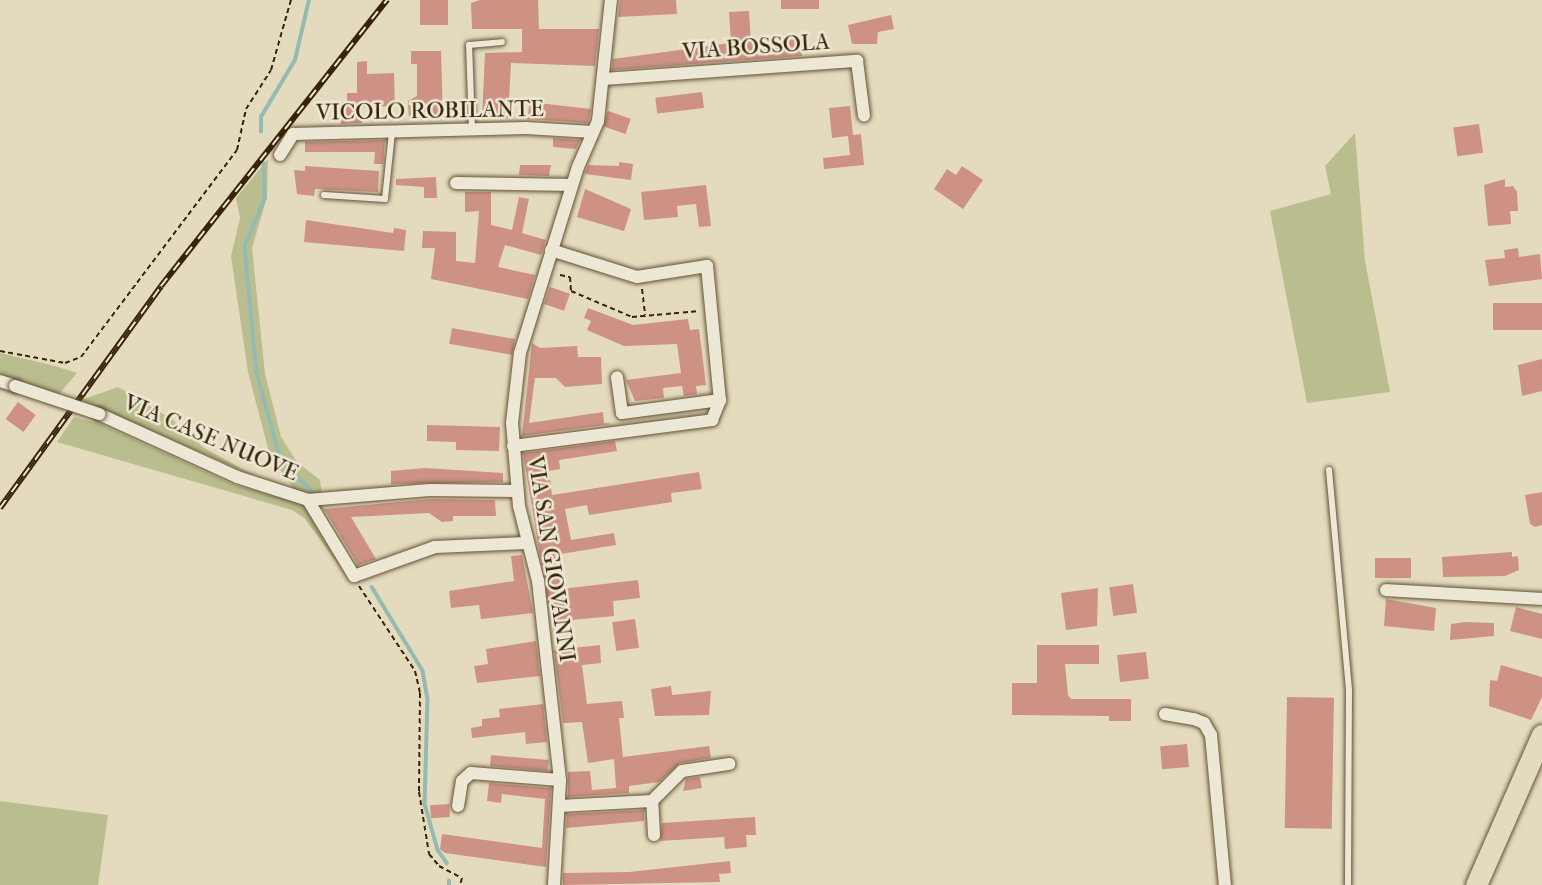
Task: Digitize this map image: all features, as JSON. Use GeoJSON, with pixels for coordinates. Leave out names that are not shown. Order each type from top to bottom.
{"type":"FeatureCollection","features":[{"type":"Feature","properties":{"kind":"main road"},"geometry":{"type":"LineString","coordinates":[[1476,885],[1542,735]]}},
{"type":"Feature","properties":{"kind":"street","name":"VIA SAN GIOVANNI"},"geometry":{"type":"LineString","coordinates":[[554,885],[560,780],[538,581],[526,544],[513,446],[520,353],[572,185],[593,132],[604,79],[611,0]]}},
{"type":"Feature","properties":{"kind":"street","name":"VIA BOSSOLA"},"geometry":{"type":"LineString","coordinates":[[604,79],[857,61],[864,116]]}},
{"type":"Feature","properties":{"kind":"street","name":"VICOLO ROBILANTE"},"geometry":{"type":"LineString","coordinates":[[280,155],[293,134],[472,129],[593,132]]}},
{"type":"Feature","properties":{"kind":"street"},"geometry":{"type":"LineString","coordinates":[[456,183],[572,185]]}},
{"type":"Feature","properties":{"kind":"street"},"geometry":{"type":"LineString","coordinates":[[513,446],[712,420],[720,400],[707,266],[640,276],[551,250]]}},
{"type":"Feature","properties":{"kind":"street"},"geometry":{"type":"LineString","coordinates":[[617,377],[622,413],[720,400]]}},
{"type":"Feature","properties":{"kind":"street","name":"VIA CASE NUOVE"},"geometry":{"type":"LineString","coordinates":[[0,381],[99,414],[237,477],[308,500],[430,490],[517,491]]}},
{"type":"Feature","properties":{"kind":"street"},"geometry":{"type":"LineString","coordinates":[[308,500],[354,576],[375,571],[407,555],[435,547],[526,544]]}},
{"type":"Feature","properties":{"kind":"street"},"geometry":{"type":"LineString","coordinates":[[1386,590],[1542,598]]}},
{"type":"Feature","properties":{"kind":"street"},"geometry":{"type":"LineString","coordinates":[[1165,714],[1204,723],[1211,735],[1225,885]]}},
{"type":"Feature","properties":{"kind":"street"},"geometry":{"type":"LineString","coordinates":[[559,806],[652,801],[682,771],[729,764]]}},
{"type":"Feature","properties":{"kind":"street"},"geometry":{"type":"LineString","coordinates":[[458,806],[462,781],[471,773],[560,780]]}},
{"type":"Feature","properties":{"kind":"street"},"geometry":{"type":"LineString","coordinates":[[652,801],[654,835]]}},
{"type":"Feature","properties":{"kind":"lane"},"geometry":{"type":"LineString","coordinates":[[472,129],[469,45],[502,42]]}},
{"type":"Feature","properties":{"kind":"lane"},"geometry":{"type":"LineString","coordinates":[[324,195],[386,199],[391,132]]}},
{"type":"Feature","properties":{"kind":"lane"},"geometry":{"type":"LineString","coordinates":[[1329,470],[1349,691],[1348,885]]}},
{"type":"Feature","properties":{"kind":"path"},"geometry":{"type":"LineString","coordinates":[[0,351],[65,363],[81,357],[237,149],[246,109],[271,70],[291,0]]}},
{"type":"Feature","properties":{"kind":"path"},"geometry":{"type":"LineString","coordinates":[[544,271],[570,277],[571,291],[632,317],[711,310]]}},
{"type":"Feature","properties":{"kind":"path"},"geometry":{"type":"LineString","coordinates":[[640,276],[645,316]]}},
{"type":"Feature","properties":{"kind":"path"},"geometry":{"type":"LineString","coordinates":[[354,576],[415,671],[420,693],[419,792],[429,854],[439,866],[462,878],[460,885]]}},
{"type":"Feature","properties":{"kind":"green space"},"geometry":{"type":"Polygon","coordinates":[[[1355,133],[1365,261],[1390,392],[1307,403],[1270,211],[1331,194],[1325,166],[1355,133]]]}},
{"type":"Feature","properties":{"kind":"green space"},"geometry":{"type":"Polygon","coordinates":[[[268,159],[267,197],[252,248],[265,374],[281,437],[297,462],[320,480],[322,493],[297,493],[270,456],[248,372],[231,256],[240,218],[236,198],[268,159]]]}},
{"type":"Feature","properties":{"kind":"green space"},"geometry":{"type":"Polygon","coordinates":[[[0,353],[77,373],[59,394],[0,375],[0,353]]]}},
{"type":"Feature","properties":{"kind":"green space"},"geometry":{"type":"Polygon","coordinates":[[[118,387],[173,420],[204,448],[255,476],[81,400],[118,387]]]}},
{"type":"Feature","properties":{"kind":"green space"},"geometry":{"type":"Polygon","coordinates":[[[74,417],[100,424],[234,485],[306,505],[349,579],[305,519],[292,510],[57,442],[74,417]]]}},
{"type":"Feature","properties":{"kind":"green space"},"geometry":{"type":"Polygon","coordinates":[[[0,801],[108,815],[98,885],[0,885],[0,801]]]}},
{"type":"Feature","properties":{"kind":"building"},"geometry":{"type":"Polygon","coordinates":[[[420,0],[448,0],[448,25],[420,25],[420,0]]]}},
{"type":"Feature","properties":{"kind":"building"},"geometry":{"type":"Polygon","coordinates":[[[480,0],[538,0],[539,29],[599,29],[595,66],[511,63],[508,118],[482,118],[485,53],[522,52],[522,29],[472,29],[471,3],[480,0]]]}},
{"type":"Feature","properties":{"kind":"building"},"geometry":{"type":"Polygon","coordinates":[[[620,0],[676,0],[677,14],[618,17],[620,0]]]}},
{"type":"Feature","properties":{"kind":"building"},"geometry":{"type":"Polygon","coordinates":[[[781,0],[819,0],[819,9],[781,9],[781,0]]]}},
{"type":"Feature","properties":{"kind":"building"},"geometry":{"type":"Polygon","coordinates":[[[749,11],[751,42],[801,39],[802,56],[612,70],[613,59],[731,43],[729,12],[749,11]]]}},
{"type":"Feature","properties":{"kind":"building"},"geometry":{"type":"Polygon","coordinates":[[[891,15],[894,29],[878,32],[877,44],[852,44],[848,25],[891,15]]]}},
{"type":"Feature","properties":{"kind":"building"},"geometry":{"type":"Polygon","coordinates":[[[411,51],[441,51],[443,117],[409,120],[408,101],[417,96],[417,64],[411,64],[411,51]]]}},
{"type":"Feature","properties":{"kind":"building"},"geometry":{"type":"Polygon","coordinates":[[[367,61],[367,74],[394,73],[395,106],[361,107],[362,123],[341,124],[340,102],[347,102],[347,93],[357,93],[357,62],[367,61]]]}},
{"type":"Feature","properties":{"kind":"building"},"geometry":{"type":"Polygon","coordinates":[[[702,92],[704,108],[657,114],[655,98],[702,92]]]}},
{"type":"Feature","properties":{"kind":"building"},"geometry":{"type":"Polygon","coordinates":[[[530,102],[591,109],[589,119],[587,123],[527,119],[530,102]]]}},
{"type":"Feature","properties":{"kind":"building"},"geometry":{"type":"Polygon","coordinates":[[[850,106],[853,135],[861,134],[864,165],[824,169],[823,158],[850,155],[848,136],[832,138],[829,108],[850,106]]]}},
{"type":"Feature","properties":{"kind":"building"},"geometry":{"type":"Polygon","coordinates":[[[608,111],[631,119],[625,134],[603,126],[608,111]]]}},
{"type":"Feature","properties":{"kind":"building"},"geometry":{"type":"Polygon","coordinates":[[[1479,124],[1483,153],[1457,156],[1453,128],[1479,124]]]}},
{"type":"Feature","properties":{"kind":"building"},"geometry":{"type":"Polygon","coordinates":[[[553,138],[580,140],[576,149],[553,147],[553,138]]]}},
{"type":"Feature","properties":{"kind":"building"},"geometry":{"type":"Polygon","coordinates":[[[385,140],[383,164],[374,164],[375,152],[305,152],[305,142],[385,140]]]}},
{"type":"Feature","properties":{"kind":"building"},"geometry":{"type":"Polygon","coordinates":[[[619,162],[633,164],[631,180],[585,174],[588,165],[619,166],[619,162]]]}},
{"type":"Feature","properties":{"kind":"building"},"geometry":{"type":"Polygon","coordinates":[[[520,165],[551,165],[549,176],[519,175],[520,165]]]}},
{"type":"Feature","properties":{"kind":"building"},"geometry":{"type":"Polygon","coordinates":[[[305,166],[379,171],[378,192],[315,189],[314,196],[297,194],[294,170],[305,171],[305,166]]]}},
{"type":"Feature","properties":{"kind":"building"},"geometry":{"type":"Polygon","coordinates":[[[962,166],[983,180],[963,209],[934,189],[947,169],[956,175],[962,166]]]}},
{"type":"Feature","properties":{"kind":"building"},"geometry":{"type":"Polygon","coordinates":[[[436,177],[437,198],[424,198],[424,187],[396,185],[396,179],[436,177]]]}},
{"type":"Feature","properties":{"kind":"building"},"geometry":{"type":"Polygon","coordinates":[[[1505,179],[1505,187],[1513,186],[1517,192],[1518,211],[1510,211],[1511,224],[1488,226],[1484,185],[1505,179]]]}},
{"type":"Feature","properties":{"kind":"building"},"geometry":{"type":"Polygon","coordinates":[[[706,185],[711,226],[699,227],[696,204],[677,206],[678,217],[644,220],[641,192],[706,185]]]}},
{"type":"Feature","properties":{"kind":"building"},"geometry":{"type":"Polygon","coordinates":[[[585,189],[631,209],[624,231],[577,217],[585,189]]]}},
{"type":"Feature","properties":{"kind":"building"},"geometry":{"type":"Polygon","coordinates":[[[465,192],[491,192],[491,225],[512,230],[519,197],[529,199],[522,233],[546,240],[541,255],[505,245],[498,267],[535,275],[528,299],[431,279],[435,248],[422,248],[423,231],[456,232],[456,261],[475,263],[479,211],[465,212],[465,192]]]}},
{"type":"Feature","properties":{"kind":"building"},"geometry":{"type":"Polygon","coordinates":[[[306,220],[393,233],[394,228],[406,230],[404,251],[304,242],[306,220]]]}},
{"type":"Feature","properties":{"kind":"building"},"geometry":{"type":"Polygon","coordinates":[[[1518,248],[1519,257],[1540,254],[1542,279],[1489,286],[1485,260],[1505,258],[1504,250],[1518,248]]]}},
{"type":"Feature","properties":{"kind":"building"},"geometry":{"type":"Polygon","coordinates":[[[550,287],[570,294],[564,311],[544,304],[550,287]]]}},
{"type":"Feature","properties":{"kind":"building"},"geometry":{"type":"Polygon","coordinates":[[[1493,303],[1542,303],[1542,330],[1493,330],[1493,303]]]}},
{"type":"Feature","properties":{"kind":"building"},"geometry":{"type":"Polygon","coordinates":[[[588,308],[633,325],[688,319],[690,330],[699,329],[706,385],[696,386],[697,394],[684,396],[682,386],[663,388],[664,398],[635,401],[626,380],[681,373],[677,344],[624,346],[587,330],[591,321],[584,318],[588,308]]]}},
{"type":"Feature","properties":{"kind":"building"},"geometry":{"type":"Polygon","coordinates":[[[452,328],[515,339],[512,355],[449,344],[452,328]]]}},
{"type":"Feature","properties":{"kind":"building"},"geometry":{"type":"Polygon","coordinates":[[[532,343],[540,348],[577,346],[578,357],[601,357],[602,384],[565,387],[556,378],[535,378],[529,423],[603,412],[604,423],[612,424],[522,436],[532,343]]]}},
{"type":"Feature","properties":{"kind":"building"},"geometry":{"type":"Polygon","coordinates":[[[1542,359],[1542,391],[1522,396],[1518,365],[1542,359]]]}},
{"type":"Feature","properties":{"kind":"building"},"geometry":{"type":"Polygon","coordinates":[[[18,402],[36,415],[23,432],[6,419],[18,402]]]}},
{"type":"Feature","properties":{"kind":"building"},"geometry":{"type":"Polygon","coordinates":[[[427,425],[500,427],[499,451],[456,450],[456,442],[427,441],[427,425]]]}},
{"type":"Feature","properties":{"kind":"building"},"geometry":{"type":"Polygon","coordinates":[[[615,441],[617,451],[559,460],[560,469],[549,471],[552,495],[699,472],[702,489],[671,493],[672,502],[589,515],[587,505],[565,509],[571,540],[614,533],[616,545],[555,555],[561,589],[638,580],[640,598],[613,601],[614,616],[551,622],[523,453],[615,441]]]}},
{"type":"Feature","properties":{"kind":"building"},"geometry":{"type":"Polygon","coordinates":[[[425,468],[503,473],[503,482],[391,484],[391,471],[425,468]]]}},
{"type":"Feature","properties":{"kind":"building"},"geometry":{"type":"Polygon","coordinates":[[[1542,492],[1542,525],[1535,527],[1530,524],[1525,495],[1542,492]]]}},
{"type":"Feature","properties":{"kind":"building"},"geometry":{"type":"Polygon","coordinates":[[[430,499],[495,500],[496,516],[453,516],[453,521],[442,522],[429,513],[351,517],[376,559],[358,565],[324,509],[430,499]]]}},
{"type":"Feature","properties":{"kind":"building"},"geometry":{"type":"Polygon","coordinates":[[[1512,552],[1512,557],[1518,556],[1519,570],[1505,576],[1443,577],[1442,557],[1512,552]]]}},
{"type":"Feature","properties":{"kind":"building"},"geometry":{"type":"Polygon","coordinates":[[[522,555],[533,613],[481,619],[479,605],[451,608],[449,591],[514,581],[511,556],[522,555]]]}},
{"type":"Feature","properties":{"kind":"building"},"geometry":{"type":"Polygon","coordinates":[[[1375,558],[1411,558],[1411,578],[1375,578],[1375,558]]]}},
{"type":"Feature","properties":{"kind":"building"},"geometry":{"type":"Polygon","coordinates":[[[1133,584],[1137,613],[1113,616],[1109,587],[1133,584]]]}},
{"type":"Feature","properties":{"kind":"building"},"geometry":{"type":"Polygon","coordinates":[[[1098,588],[1097,626],[1066,630],[1061,593],[1098,588]]]}},
{"type":"Feature","properties":{"kind":"building"},"geometry":{"type":"Polygon","coordinates":[[[1386,599],[1436,608],[1434,631],[1384,626],[1386,599]]]}},
{"type":"Feature","properties":{"kind":"building"},"geometry":{"type":"Polygon","coordinates":[[[1516,607],[1542,614],[1542,639],[1510,631],[1516,607]]]}},
{"type":"Feature","properties":{"kind":"building"},"geometry":{"type":"Polygon","coordinates":[[[635,619],[639,648],[616,651],[612,622],[635,619]]]}},
{"type":"Feature","properties":{"kind":"building"},"geometry":{"type":"Polygon","coordinates":[[[1494,623],[1494,636],[1450,640],[1451,624],[1494,623]]]}},
{"type":"Feature","properties":{"kind":"building"},"geometry":{"type":"Polygon","coordinates":[[[536,641],[540,676],[477,683],[474,666],[488,664],[486,649],[536,641]]]}},
{"type":"Feature","properties":{"kind":"building"},"geometry":{"type":"Polygon","coordinates":[[[600,645],[601,663],[582,665],[587,704],[622,701],[624,718],[619,718],[623,757],[709,746],[711,758],[680,763],[659,782],[629,786],[629,793],[568,797],[568,772],[590,771],[592,790],[616,788],[614,759],[588,763],[582,722],[563,723],[554,650],[600,645]]]}},
{"type":"Feature","properties":{"kind":"building"},"geometry":{"type":"Polygon","coordinates":[[[1037,645],[1099,645],[1099,664],[1065,664],[1068,695],[1071,699],[1131,699],[1131,721],[1109,721],[1109,716],[1012,715],[1012,683],[1037,683],[1037,645]]]}},
{"type":"Feature","properties":{"kind":"building"},"geometry":{"type":"Polygon","coordinates":[[[1146,652],[1149,679],[1120,682],[1117,655],[1146,652]]]}},
{"type":"Feature","properties":{"kind":"building"},"geometry":{"type":"Polygon","coordinates":[[[1501,665],[1542,677],[1542,697],[1531,720],[1489,706],[1490,680],[1497,681],[1501,665]]]}},
{"type":"Feature","properties":{"kind":"building"},"geometry":{"type":"Polygon","coordinates":[[[671,686],[672,695],[711,691],[709,715],[655,716],[651,689],[671,686]]]}},
{"type":"Feature","properties":{"kind":"building"},"geometry":{"type":"Polygon","coordinates":[[[1287,697],[1334,698],[1332,829],[1285,828],[1287,697]]]}},
{"type":"Feature","properties":{"kind":"building"},"geometry":{"type":"Polygon","coordinates":[[[543,704],[547,742],[526,744],[525,732],[472,738],[471,728],[482,726],[482,719],[500,717],[499,709],[543,704]]]}},
{"type":"Feature","properties":{"kind":"building"},"geometry":{"type":"Polygon","coordinates":[[[1187,744],[1189,767],[1162,769],[1160,746],[1187,744]]]}},
{"type":"Feature","properties":{"kind":"building"},"geometry":{"type":"Polygon","coordinates":[[[491,755],[549,760],[548,771],[490,766],[491,755]]]}},
{"type":"Feature","properties":{"kind":"building"},"geometry":{"type":"Polygon","coordinates":[[[700,777],[702,788],[683,791],[686,779],[700,777]]]}},
{"type":"Feature","properties":{"kind":"building"},"geometry":{"type":"Polygon","coordinates":[[[489,783],[551,788],[546,867],[445,853],[440,849],[442,834],[542,848],[545,799],[502,794],[501,803],[487,801],[489,783]]]}},
{"type":"Feature","properties":{"kind":"building"},"geometry":{"type":"Polygon","coordinates":[[[449,804],[450,817],[431,818],[430,805],[449,804]]]}},
{"type":"Feature","properties":{"kind":"building"},"geometry":{"type":"Polygon","coordinates":[[[644,810],[644,821],[566,828],[567,814],[644,810]]]}},
{"type":"Feature","properties":{"kind":"building"},"geometry":{"type":"Polygon","coordinates":[[[755,817],[756,835],[746,835],[747,847],[725,849],[724,837],[660,841],[662,823],[755,817]]]}},
{"type":"Feature","properties":{"kind":"building"},"geometry":{"type":"Polygon","coordinates":[[[730,861],[731,873],[719,874],[720,882],[563,885],[563,873],[629,872],[730,861]]]}},
{"type":"Feature","properties":{"kind":"waterway"},"geometry":{"type":"LineString","coordinates":[[261,132],[261,117],[295,60],[309,0]]}},
{"type":"Feature","properties":{"kind":"waterway"},"geometry":{"type":"LineString","coordinates":[[264,163],[265,199],[245,247],[257,373],[281,460],[312,491]]}},
{"type":"Feature","properties":{"kind":"waterway"},"geometry":{"type":"LineString","coordinates":[[372,587],[423,671],[428,698],[425,804],[438,850],[447,863]]}},
{"type":"Feature","properties":{"kind":"railway"},"geometry":{"type":"LineString","coordinates":[[0,508],[161,286],[387,0]]}}]}
